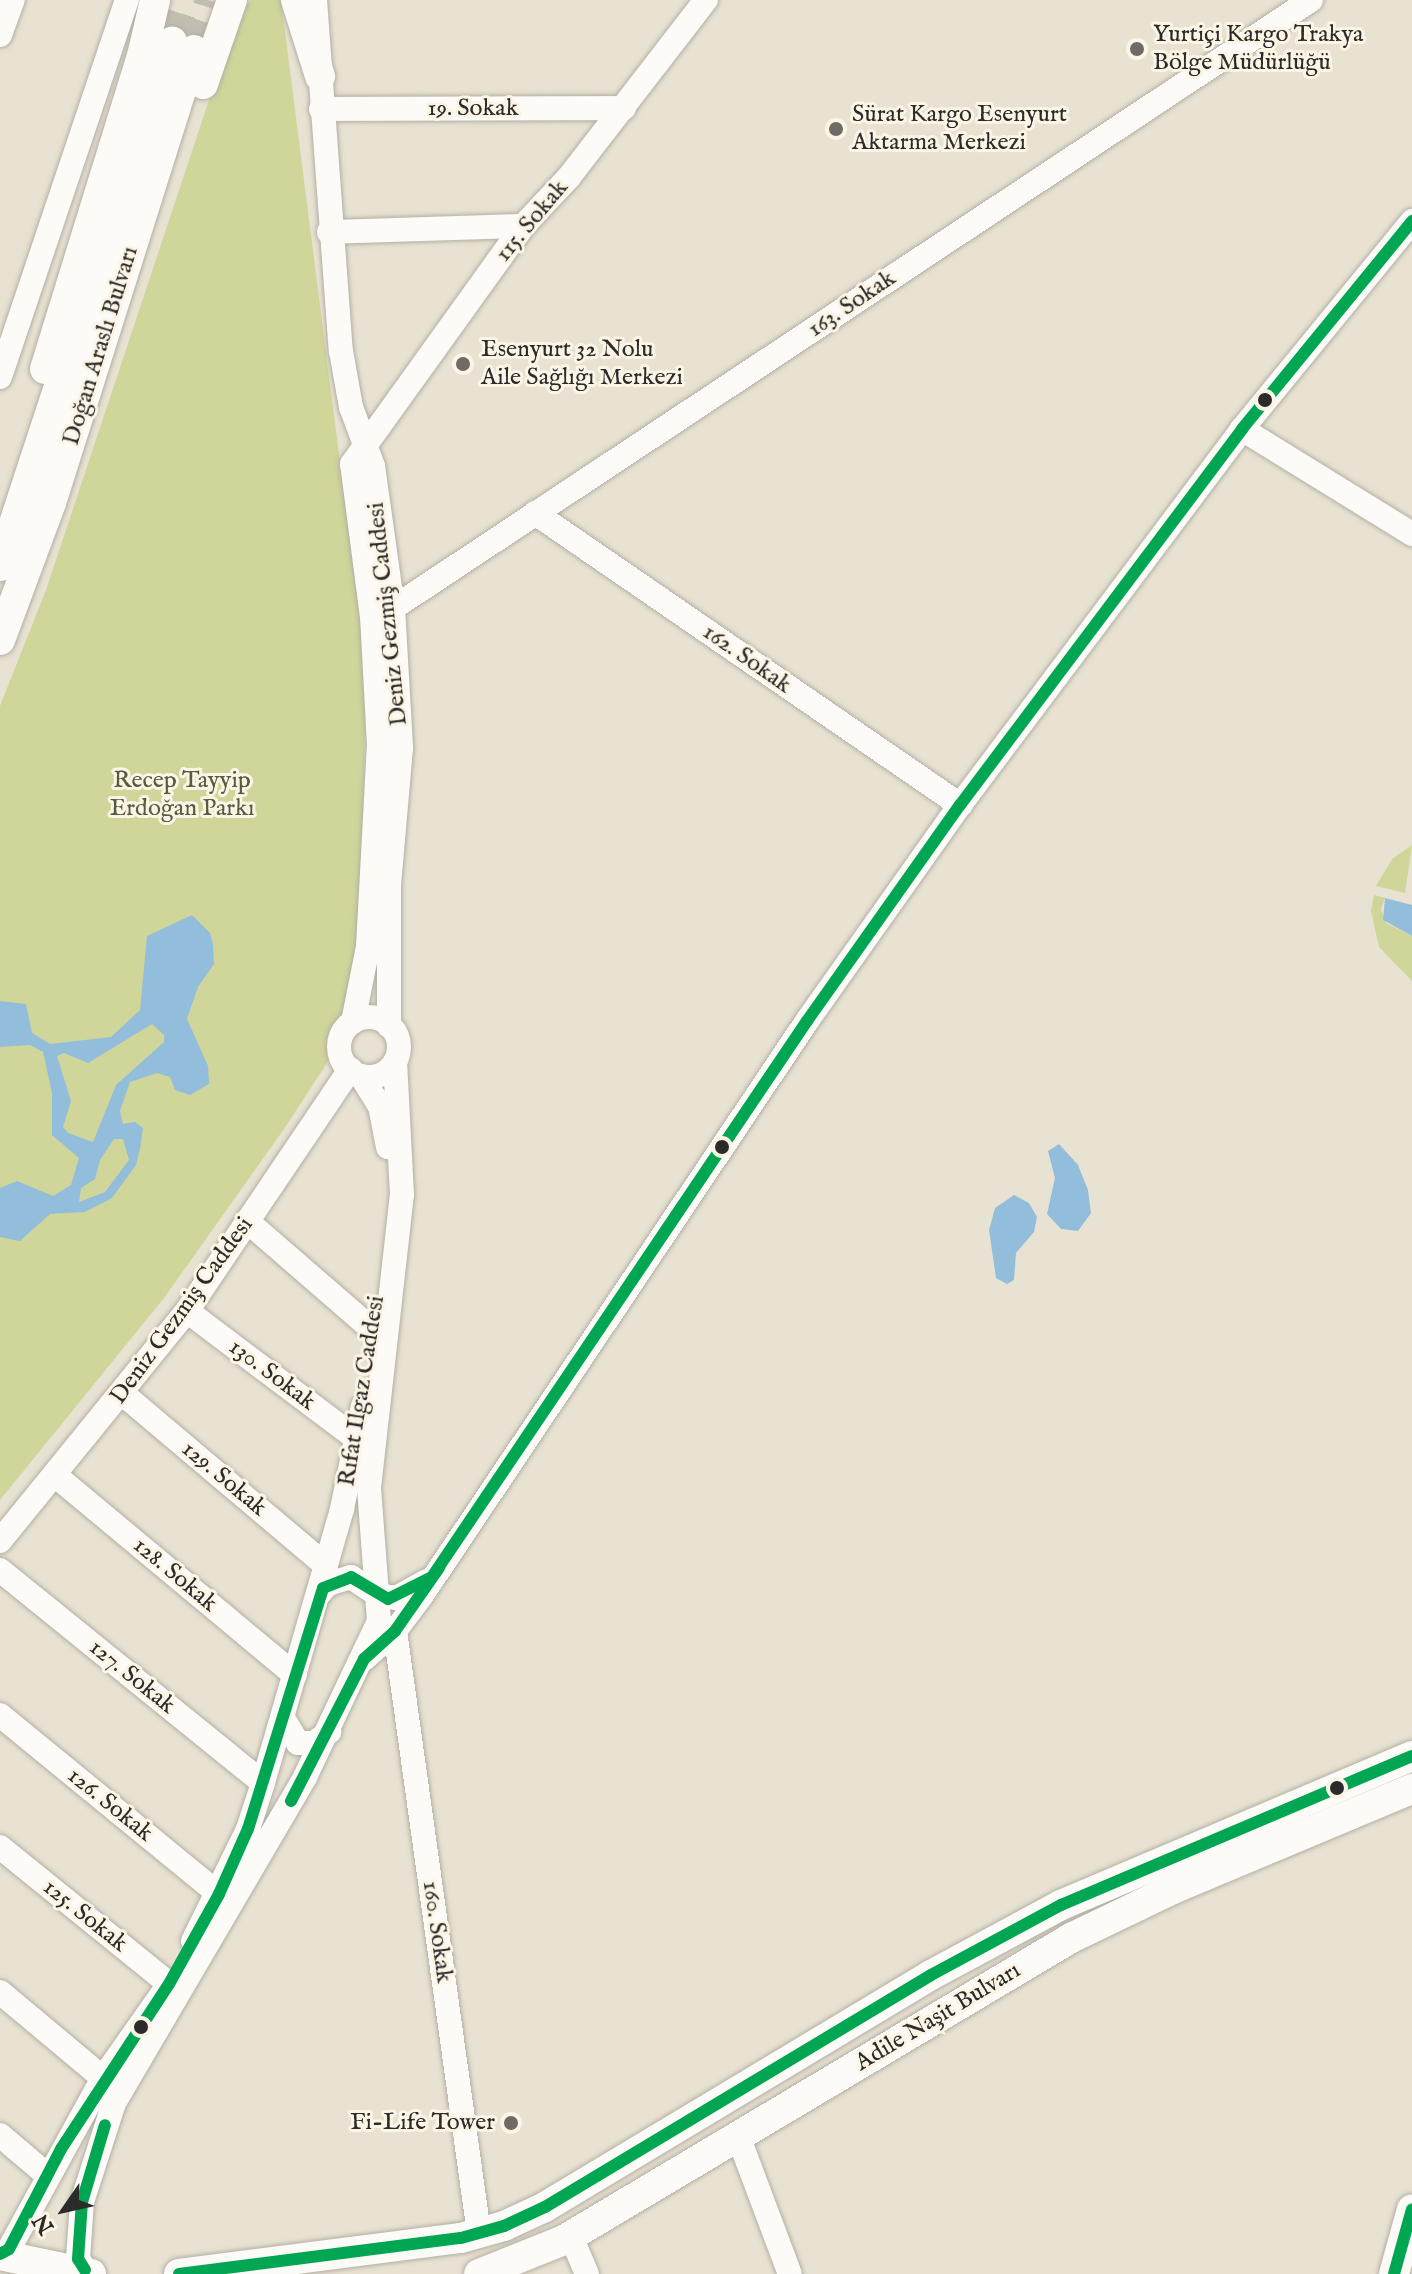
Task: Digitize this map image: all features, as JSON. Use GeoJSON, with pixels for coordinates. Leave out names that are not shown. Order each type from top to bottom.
{"type":"FeatureCollection","features":[{"type":"Feature","properties":{"kind":"main road"},"geometry":{"type":"LineString","coordinates":[[296,0],[320,76]]}},
{"type":"Feature","properties":{"kind":"main road"},"geometry":{"type":"LineString","coordinates":[[145,3],[162,29],[178,38],[204,40],[230,8]]}},
{"type":"Feature","properties":{"kind":"main road"},"geometry":{"type":"LineString","coordinates":[[25,489],[38,398],[57,321],[145,3]]}},
{"type":"Feature","properties":{"kind":"main road"},"geometry":{"type":"LineString","coordinates":[[51,503],[117,348],[230,8]]}},
{"type":"Feature","properties":{"kind":"main road","name":"Doğan Araslı Bulvarı"},"geometry":{"type":"LineString","coordinates":[[0,566],[183,46],[51,503],[0,640]]}},
{"type":"Feature","properties":{"kind":"main road","name":"Adile Naşit Bulvarı"},"geometry":{"type":"LineString","coordinates":[[179,2274],[479,2233],[545,2207],[931,1975],[1061,1905],[1410,1756]]}},
{"type":"Feature","properties":{"kind":"main road","name":"Adile Naşit Bulvarı"},"geometry":{"type":"LineString","coordinates":[[479,2274],[570,2234],[1071,1938],[1175,1888],[1412,1789]]}},
{"type":"Feature","properties":{"kind":"main road"},"geometry":{"type":"LineString","coordinates":[[1394,2274],[1412,2209]]}},
{"type":"Feature","properties":{"kind":"main road"},"geometry":{"type":"LineString","coordinates":[[0,2255],[88,2272]]}},
{"type":"Feature","properties":{"kind":"street"},"geometry":{"type":"LineString","coordinates":[[0,35],[13,0]]}},
{"type":"Feature","properties":{"kind":"street","name":"Deniz Gezmiş Caddesi"},"geometry":{"type":"LineString","coordinates":[[315,0],[329,232],[341,351],[362,444],[373,466],[393,608],[401,748],[389,886],[389,1026]]}},
{"type":"Feature","properties":{"kind":"street","name":"115. Sokak"},"geometry":{"type":"LineString","coordinates":[[362,444],[523,226],[624,108],[706,0]]}},
{"type":"Feature","properties":{"kind":"street","name":"163. Sokak"},"geometry":{"type":"LineString","coordinates":[[393,608],[1311,0]]}},
{"type":"Feature","properties":{"kind":"street"},"geometry":{"type":"LineString","coordinates":[[0,377],[145,3]]}},
{"type":"Feature","properties":{"kind":"street","name":"19. Sokak"},"geometry":{"type":"LineString","coordinates":[[321,109],[624,108]]}},
{"type":"Feature","properties":{"kind":"street"},"geometry":{"type":"LineString","coordinates":[[88,2272],[78,2259],[82,2202],[114,2103],[329,1732],[364,1659],[395,1631],[807,1021],[960,805],[1242,429],[1412,221]]}},
{"type":"Feature","properties":{"kind":"street"},"geometry":{"type":"LineString","coordinates":[[329,232],[523,226]]}},
{"type":"Feature","properties":{"kind":"street"},"geometry":{"type":"LineString","coordinates":[[1242,429],[1412,534]]}},
{"type":"Feature","properties":{"kind":"street","name":"Deniz Gezmiş Caddesi"},"geometry":{"type":"LineString","coordinates":[[353,1022],[368,947],[379,745],[372,617],[352,464],[362,444]]}},
{"type":"Feature","properties":{"kind":"street","name":"162. Sokak"},"geometry":{"type":"LineString","coordinates":[[535,513],[960,805]]}},
{"type":"Feature","properties":{"kind":"street"},"geometry":{"type":"LineString","coordinates":[[372,1018],[389,1026],[398,1043],[395,1062],[381,1075],[355,1073],[339,1046],[353,1022],[372,1018]]}},
{"type":"Feature","properties":{"kind":"street","name":"Rıfat Ilgaz Caddesi"},"geometry":{"type":"LineString","coordinates":[[364,1659],[379,1621],[369,1488],[402,1195],[395,1062]]}},
{"type":"Feature","properties":{"kind":"street","name":"Deniz Gezmiş Caddesi"},"geometry":{"type":"LineString","coordinates":[[0,1541],[123,1394],[187,1311],[247,1221],[355,1073]]}},
{"type":"Feature","properties":{"kind":"street","name":"Rıfat Ilgaz Caddesi"},"geometry":{"type":"LineString","coordinates":[[0,2255],[9,2249],[46,2174],[103,2078],[169,1984],[219,1894],[263,1783],[283,1718],[319,1594],[324,1564],[358,1440],[373,1330],[388,1148],[380,1106],[355,1073]]}},
{"type":"Feature","properties":{"kind":"street"},"geometry":{"type":"LineString","coordinates":[[247,1221],[373,1330]]}},
{"type":"Feature","properties":{"kind":"street","name":"130. Sokak"},"geometry":{"type":"LineString","coordinates":[[187,1311],[358,1440]]}},
{"type":"Feature","properties":{"kind":"street","name":"129. Sokak"},"geometry":{"type":"LineString","coordinates":[[123,1394],[324,1564]]}},
{"type":"Feature","properties":{"kind":"street","name":"128. Sokak"},"geometry":{"type":"LineString","coordinates":[[56,1476],[295,1675]]}},
{"type":"Feature","properties":{"kind":"street","name":"127. Sokak"},"geometry":{"type":"LineString","coordinates":[[0,1570],[263,1783]]}},
{"type":"Feature","properties":{"kind":"street"},"geometry":{"type":"LineString","coordinates":[[319,1594],[328,1584],[351,1577],[378,1595],[396,1598],[432,1577]]}},
{"type":"Feature","properties":{"kind":"street","name":"160. Sokak"},"geometry":{"type":"LineString","coordinates":[[395,1631],[479,2233]]}},
{"type":"Feature","properties":{"kind":"street","name":"126. Sokak"},"geometry":{"type":"LineString","coordinates":[[0,1715],[219,1894]]}},
{"type":"Feature","properties":{"kind":"street"},"geometry":{"type":"LineString","coordinates":[[283,1718],[298,1743],[314,1743],[329,1732]]}},
{"type":"Feature","properties":{"kind":"street","name":"125. Sokak"},"geometry":{"type":"LineString","coordinates":[[0,1847],[169,1984]]}},
{"type":"Feature","properties":{"kind":"street"},"geometry":{"type":"LineString","coordinates":[[0,1992],[103,2078]]}},
{"type":"Feature","properties":{"kind":"street"},"geometry":{"type":"LineString","coordinates":[[0,2135],[46,2174]]}},
{"type":"Feature","properties":{"kind":"street"},"geometry":{"type":"LineString","coordinates":[[738,2136],[790,2274]]}},
{"type":"Feature","properties":{"kind":"street"},"geometry":{"type":"LineString","coordinates":[[570,2234],[587,2274]]}},
{"type":"Feature","properties":{"kind":"green space","name":"Recep Tayyip Erdoğan Parkı"},"geometry":{"type":"Polygon","coordinates":[[[251,0],[281,0],[366,666],[362,885],[353,1000],[327,1063],[284,1129],[164,1298],[0,1500],[0,706],[46,590],[236,19],[251,0]]]}},
{"type":"Feature","properties":{"kind":"green space"},"geometry":{"type":"Polygon","coordinates":[[[1412,845],[1405,893],[1376,886],[1392,859],[1412,845]]]}},
{"type":"Feature","properties":{"kind":"green space"},"geometry":{"type":"Polygon","coordinates":[[[1374,895],[1385,898],[1381,909],[1386,923],[1412,936],[1412,981],[1379,947],[1371,911],[1374,895]]]}},
{"type":"Feature","properties":{"kind":"water"},"geometry":{"type":"Polygon","coordinates":[[[1385,898],[1412,905],[1412,936],[1383,920],[1385,898]]]}},
{"type":"Feature","properties":{"kind":"water"},"geometry":{"type":"Polygon","coordinates":[[[192,915],[210,933],[214,964],[198,987],[187,1019],[208,1066],[209,1084],[190,1095],[175,1090],[170,1077],[157,1073],[130,1082],[120,1111],[123,1124],[135,1122],[143,1128],[140,1149],[136,1165],[112,1198],[85,1212],[50,1214],[20,1241],[0,1237],[0,1188],[17,1181],[53,1196],[71,1185],[79,1158],[52,1135],[52,1093],[43,1052],[30,1045],[0,1047],[0,1001],[26,1004],[32,1033],[50,1044],[111,1037],[140,1010],[147,936],[192,915]],[[152,1024],[88,1063],[64,1053],[57,1056],[71,1101],[63,1127],[68,1133],[93,1142],[116,1085],[164,1042],[164,1035],[152,1024]],[[114,1139],[100,1160],[95,1179],[81,1188],[79,1202],[105,1192],[129,1160],[123,1139],[114,1139]]]}},
{"type":"Feature","properties":{"kind":"water"},"geometry":{"type":"Polygon","coordinates":[[[1059,1144],[1078,1165],[1088,1190],[1091,1213],[1078,1231],[1061,1229],[1047,1214],[1055,1178],[1048,1151],[1059,1144]]]}},
{"type":"Feature","properties":{"kind":"water"},"geometry":{"type":"Polygon","coordinates":[[[1014,1195],[1029,1203],[1037,1217],[1034,1232],[1016,1253],[1014,1280],[1007,1284],[996,1278],[989,1230],[995,1208],[1014,1195]]]}},
{"type":"Feature","properties":{"kind":"tunnel"},"geometry":{"type":"LineString","coordinates":[[172,42],[185,0]]}},
{"type":"Feature","properties":{"kind":"tunnel"},"geometry":{"type":"LineString","coordinates":[[194,50],[210,0]]}},
{"type":"Feature","properties":{"kind":"transit line"},"geometry":{"type":"LineString","coordinates":[[0,2254],[9,2249],[61,2149],[169,1984],[219,1894],[248,1829],[323,1588],[351,1577],[388,1599],[432,1577],[807,1021],[960,805],[1242,429],[1412,221]]}},
{"type":"Feature","properties":{"kind":"transit line"},"geometry":{"type":"LineString","coordinates":[[291,1801],[364,1659],[395,1631],[439,1568]]}},
{"type":"Feature","properties":{"kind":"transit line"},"geometry":{"type":"LineString","coordinates":[[179,2274],[461,2238],[504,2226],[545,2207],[931,1975],[1061,1905],[1412,1756]]}},
{"type":"Feature","properties":{"kind":"transit line"},"geometry":{"type":"LineString","coordinates":[[85,2270],[78,2259],[82,2202],[105,2125]]}},
{"type":"Feature","properties":{"kind":"transit line"},"geometry":{"type":"LineString","coordinates":[[1394,2274],[1412,2209]]}},
{"type":"Feature","properties":{"kind":"place","name":"Yurtiçi Kargo Trakya Bölge Müdürlüğü"},"geometry":{"type":"Point","coordinates":[1137,49]}},
{"type":"Feature","properties":{"kind":"place","name":"Sürat Kargo Esenyurt Aktarma Merkezi"},"geometry":{"type":"Point","coordinates":[836,129]}},
{"type":"Feature","properties":{"kind":"place","name":"Esenyurt 32 Nolu Aile Sağlığı Merkezi"},"geometry":{"type":"Point","coordinates":[463,364]}},
{"type":"Feature","properties":{"kind":"place","name":"Fi-Life Tower"},"geometry":{"type":"Point","coordinates":[511,2123]}}]}
